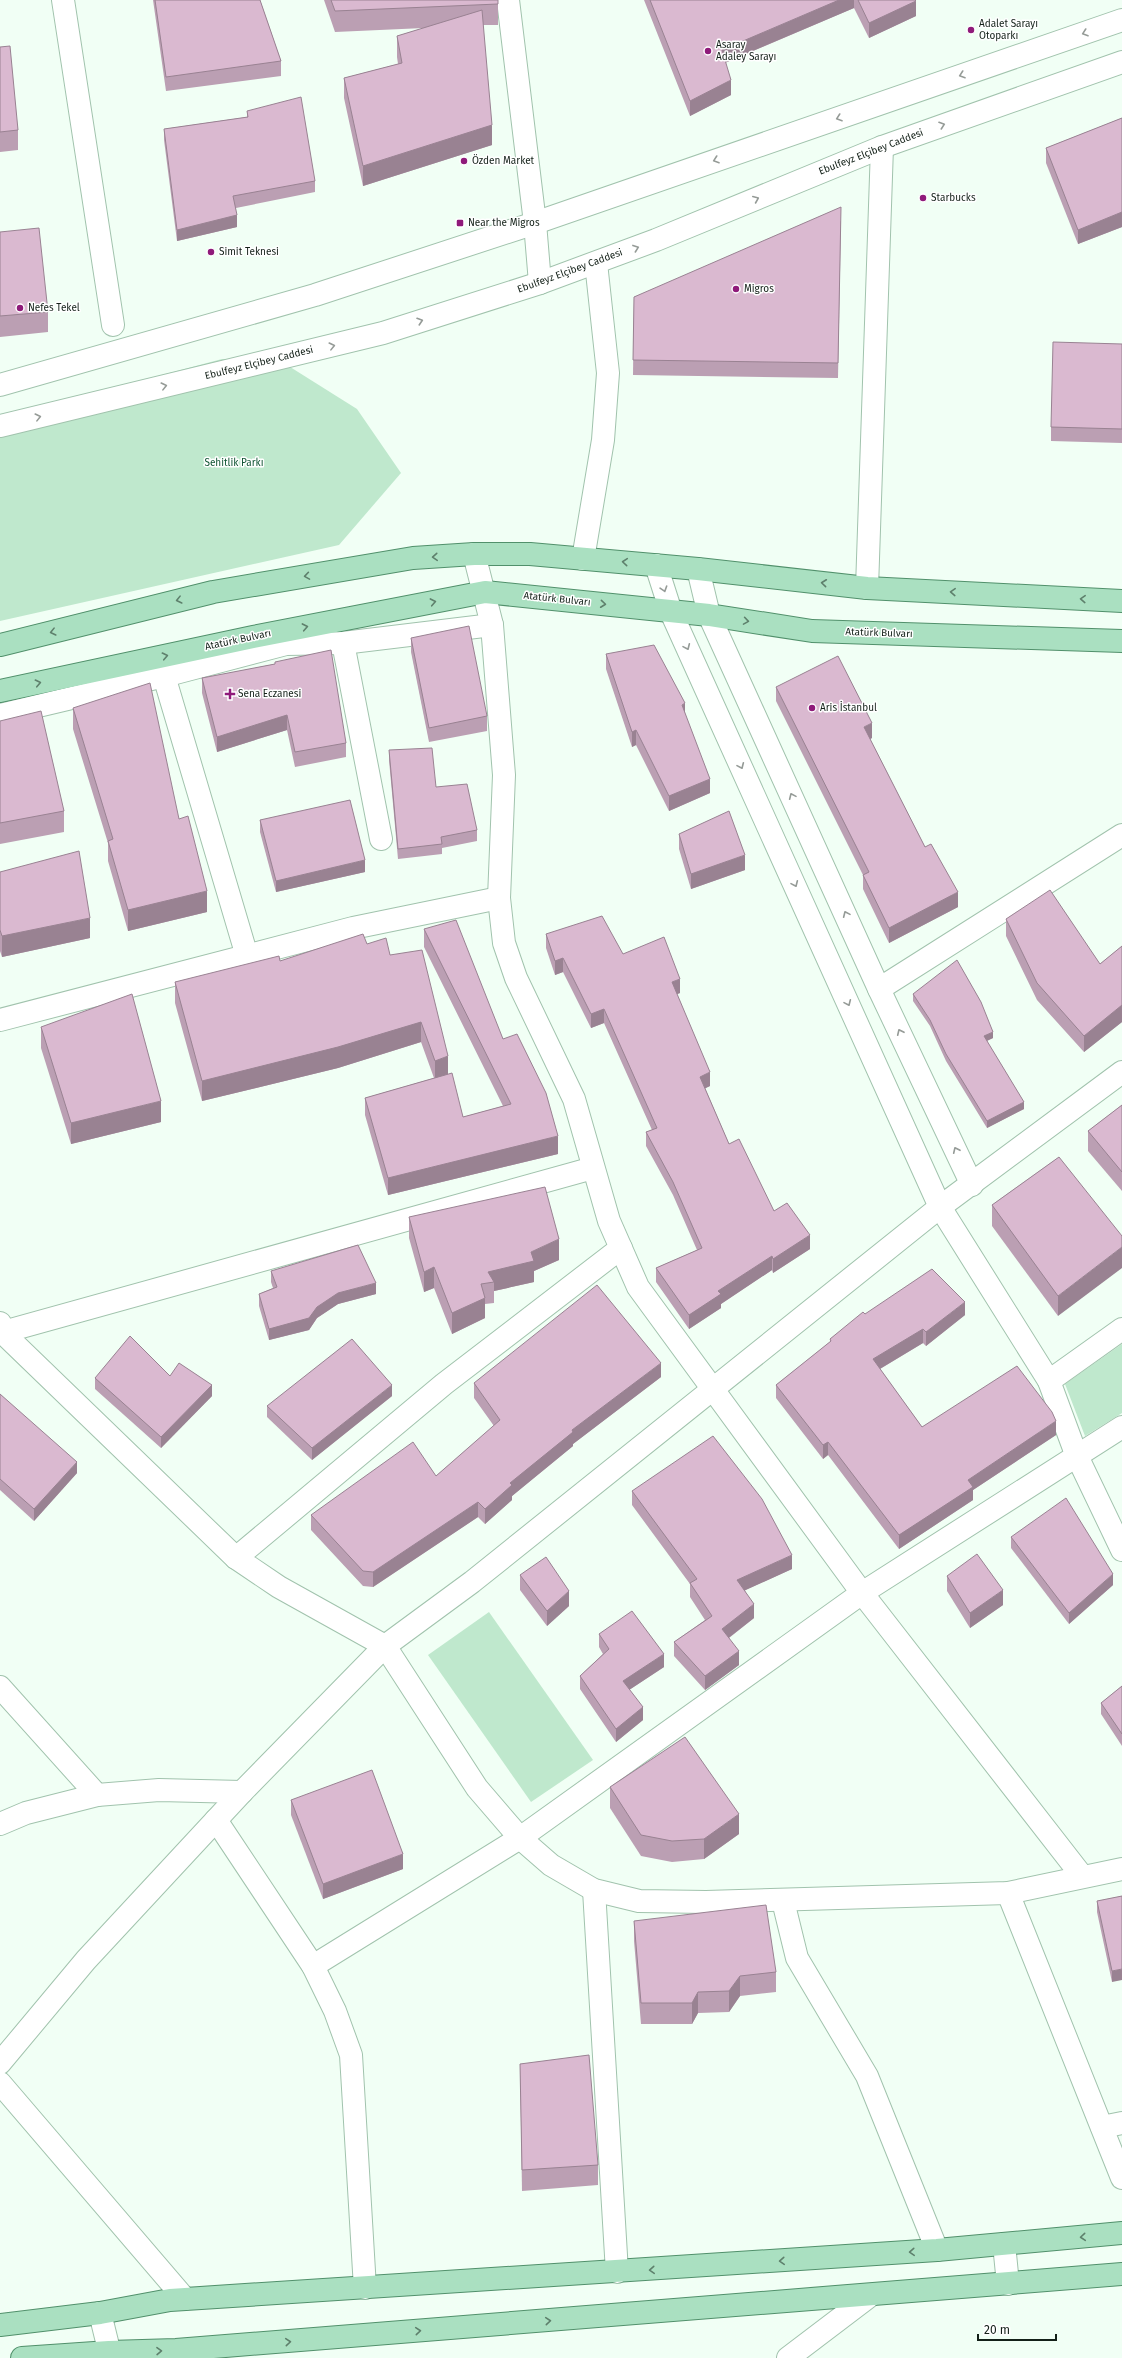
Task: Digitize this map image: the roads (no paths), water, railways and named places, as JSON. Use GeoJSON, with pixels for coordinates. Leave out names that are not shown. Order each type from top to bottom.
{"type":"FeatureCollection","features":[{"type":"Feature","properties":{"kind":"main road"},"geometry":{"type":"LineString","coordinates":[[0,645],[213,592],[413,558],[474,554],[530,554],[698,569],[867,588],[1122,601]]}},
{"type":"Feature","properties":{"kind":"main road","name":"Atatürk Bulvarı"},"geometry":{"type":"LineString","coordinates":[[0,691],[253,637],[485,592],[709,615],[812,631],[1122,641]]}},
{"type":"Feature","properties":{"kind":"main road"},"geometry":{"type":"LineString","coordinates":[[0,2325],[100,2314],[184,2299],[937,2250],[1122,2233]]}},
{"type":"Feature","properties":{"kind":"main road"},"geometry":{"type":"LineString","coordinates":[[22,2358],[110,2355],[176,2350],[1122,2274]]}},
{"type":"Feature","properties":{"kind":"street"},"geometry":{"type":"LineString","coordinates":[[63,0],[113,325]]}},
{"type":"Feature","properties":{"kind":"street"},"geometry":{"type":"LineString","coordinates":[[508,0],[535,223],[540,283]]}},
{"type":"Feature","properties":{"kind":"street"},"geometry":{"type":"LineString","coordinates":[[0,385],[315,295],[535,223],[1122,20]]}},
{"type":"Feature","properties":{"kind":"street","name":"Ebulfeyz Elçibey Caddesi"},"geometry":{"type":"LineString","coordinates":[[0,426],[383,333],[540,283],[656,240],[882,146],[1122,62]]}},
{"type":"Feature","properties":{"kind":"street"},"geometry":{"type":"LineString","coordinates":[[867,588],[882,146]]}},
{"type":"Feature","properties":{"kind":"street"},"geometry":{"type":"LineString","coordinates":[[583,559],[603,440],[608,373],[596,263]]}},
{"type":"Feature","properties":{"kind":"street"},"geometry":{"type":"LineString","coordinates":[[474,554],[485,592],[492,625],[504,775],[499,898],[504,943],[516,978],[574,1099],[609,1221],[638,1287],[862,1593],[1082,1876]]}},
{"type":"Feature","properties":{"kind":"street"},"geometry":{"type":"LineString","coordinates":[[656,565],[671,612],[940,1207],[1049,1381],[1076,1454],[1122,1550]]}},
{"type":"Feature","properties":{"kind":"street"},"geometry":{"type":"LineString","coordinates":[[698,569],[709,615],[880,989],[972,1185]]}},
{"type":"Feature","properties":{"kind":"street"},"geometry":{"type":"LineString","coordinates":[[0,715],[164,676],[286,644],[343,643],[492,625]]}},
{"type":"Feature","properties":{"kind":"street"},"geometry":{"type":"LineString","coordinates":[[343,643],[381,839]]}},
{"type":"Feature","properties":{"kind":"street"},"geometry":{"type":"LineString","coordinates":[[164,676],[247,956]]}},
{"type":"Feature","properties":{"kind":"street"},"geometry":{"type":"LineString","coordinates":[[880,989],[1122,835]]}},
{"type":"Feature","properties":{"kind":"street"},"geometry":{"type":"LineString","coordinates":[[0,1020],[353,928],[499,898]]}},
{"type":"Feature","properties":{"kind":"street"},"geometry":{"type":"LineString","coordinates":[[0,2062],[86,1960],[242,1792],[385,1646],[472,1582],[940,1207],[972,1185],[1122,1072]]}},
{"type":"Feature","properties":{"kind":"street"},"geometry":{"type":"LineString","coordinates":[[1,1330],[593,1168]]}},
{"type":"Feature","properties":{"kind":"street"},"geometry":{"type":"LineString","coordinates":[[236,1558],[444,1384],[621,1248]]}},
{"type":"Feature","properties":{"kind":"street"},"geometry":{"type":"LineString","coordinates":[[1049,1381],[1122,1329]]}},
{"type":"Feature","properties":{"kind":"street"},"geometry":{"type":"LineString","coordinates":[[1,1330],[236,1558],[279,1587],[385,1646],[477,1788],[520,1838],[552,1865],[594,1890],[639,1901],[783,1901],[1008,1892],[1122,1869]]}},
{"type":"Feature","properties":{"kind":"street"},"geometry":{"type":"LineString","coordinates":[[313,1966],[520,1838],[862,1593],[1076,1454],[1122,1427]]}},
{"type":"Feature","properties":{"kind":"street"},"geometry":{"type":"LineString","coordinates":[[0,1687],[97,1795]]}},
{"type":"Feature","properties":{"kind":"street"},"geometry":{"type":"LineString","coordinates":[[0,1824],[26,1813],[97,1795],[159,1790],[242,1792]]}},
{"type":"Feature","properties":{"kind":"street"},"geometry":{"type":"LineString","coordinates":[[216,1820],[313,1966],[335,2011],[350,2055],[365,2288]]}},
{"type":"Feature","properties":{"kind":"street"},"geometry":{"type":"LineString","coordinates":[[594,1890],[617,2272]]}},
{"type":"Feature","properties":{"kind":"street"},"geometry":{"type":"LineString","coordinates":[[1008,1892],[1112,2125],[1122,2178]]}},
{"type":"Feature","properties":{"kind":"street"},"geometry":{"type":"LineString","coordinates":[[783,1901],[797,1958],[867,2076],[937,2250]]}},
{"type":"Feature","properties":{"kind":"street"},"geometry":{"type":"LineString","coordinates":[[0,2083],[184,2299]]}},
{"type":"Feature","properties":{"kind":"street"},"geometry":{"type":"LineString","coordinates":[[1004,2244],[1008,2284]]}},
{"type":"Feature","properties":{"kind":"street"},"geometry":{"type":"LineString","coordinates":[[788,2358],[871,2295]]}},
{"type":"Feature","properties":{"kind":"street"},"geometry":{"type":"LineString","coordinates":[[100,2314],[110,2355]]}},
{"type":"Feature","properties":{"kind":"place","name":"Adalet Sarayı Otoparkı"},"geometry":{"type":"Point","coordinates":[971,30]}},
{"type":"Feature","properties":{"kind":"place","name":"Asaray Adaley Sarayı"},"geometry":{"type":"Point","coordinates":[708,51]}},
{"type":"Feature","properties":{"kind":"place","name":"Özden Market"},"geometry":{"type":"Point","coordinates":[464,161]}},
{"type":"Feature","properties":{"kind":"place","name":"Starbucks"},"geometry":{"type":"Point","coordinates":[923,198]}},
{"type":"Feature","properties":{"kind":"place","name":"Near the Migros"},"geometry":{"type":"Point","coordinates":[460,223]}},
{"type":"Feature","properties":{"kind":"place","name":"Simit Teknesi"},"geometry":{"type":"Point","coordinates":[211,252]}},
{"type":"Feature","properties":{"kind":"place","name":"Migros"},"geometry":{"type":"Point","coordinates":[736,289]}},
{"type":"Feature","properties":{"kind":"place","name":"Nefes Tekel"},"geometry":{"type":"Point","coordinates":[20,308]}},
{"type":"Feature","properties":{"kind":"place","name":"Sena Eczanesi"},"geometry":{"type":"Point","coordinates":[230,694]}},
{"type":"Feature","properties":{"kind":"place","name":"Aris İstanbul"},"geometry":{"type":"Point","coordinates":[812,708]}},
{"type":"Feature","properties":{"kind":"park label","name":"Sehitlik Parkı"},"geometry":{"type":"Point","coordinates":[234,463]}}]}
